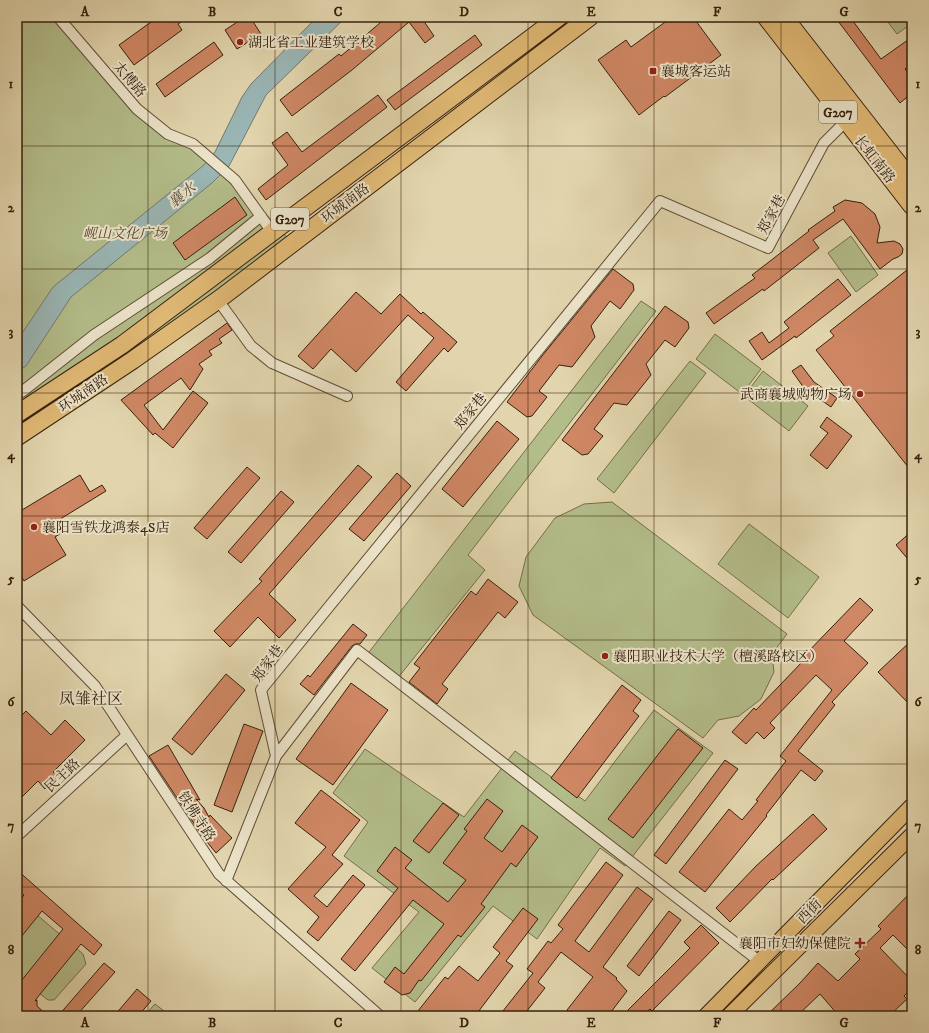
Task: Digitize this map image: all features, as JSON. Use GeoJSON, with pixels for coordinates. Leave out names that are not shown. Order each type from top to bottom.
{"type":"FeatureCollection","features":[{"type":"Feature","properties":{"kind":"highway","name":"环城南路"},"geometry":{"type":"LineString","coordinates":[[17,414],[122,345],[559,17]]}},
{"type":"Feature","properties":{"kind":"highway","name":"环城南路"},"geometry":{"type":"LineString","coordinates":[[17,437],[134,360],[218,300],[590,17]]}},
{"type":"Feature","properties":{"kind":"highway","name":"长虹南路"},"geometry":{"type":"LineString","coordinates":[[770,18],[846,121],[912,206]]}},
{"type":"Feature","properties":{"kind":"highway","name":"长虹南路"},"geometry":{"type":"LineString","coordinates":[[770,18],[912,181]]}},
{"type":"Feature","properties":{"kind":"main road","name":"西街"},"geometry":{"type":"LineString","coordinates":[[706,1016],[912,806]]}},
{"type":"Feature","properties":{"kind":"main road","name":"西街"},"geometry":{"type":"LineString","coordinates":[[729,1016],[912,835]]}},
{"type":"Feature","properties":{"kind":"street","name":"太傅路"},"geometry":{"type":"LineString","coordinates":[[58,17],[137,109],[168,134],[193,144],[235,180],[272,232]]}},
{"type":"Feature","properties":{"kind":"street","name":"郑家巷"},"geometry":{"type":"LineString","coordinates":[[276,756],[261,690],[660,201],[768,248],[824,143],[846,121]]}},
{"type":"Feature","properties":{"kind":"street"},"geometry":{"type":"LineString","coordinates":[[17,394],[23,391],[94,335],[210,258],[261,216]]}},
{"type":"Feature","properties":{"kind":"street"},"geometry":{"type":"LineString","coordinates":[[218,300],[251,346],[272,363],[347,396]]}},
{"type":"Feature","properties":{"kind":"street","name":"铁佛寺路"},"geometry":{"type":"LineString","coordinates":[[17,606],[95,686],[219,874],[380,1016]]}},
{"type":"Feature","properties":{"kind":"street"},"geometry":{"type":"LineString","coordinates":[[226,881],[276,756],[357,650],[759,961]]}},
{"type":"Feature","properties":{"kind":"street","name":"民主路"},"geometry":{"type":"LineString","coordinates":[[17,836],[127,735]]}},
{"type":"Feature","properties":{"kind":"green space","name":"岘山文化广场"},"geometry":{"type":"Polygon","coordinates":[[[17,17],[58,17],[137,109],[168,134],[185,138],[235,180],[292,243],[17,437],[17,17]]]}},
{"type":"Feature","properties":{"kind":"green space"},"geometry":{"type":"Polygon","coordinates":[[[884,17],[912,17],[912,23],[897,34],[884,17]]]}},
{"type":"Feature","properties":{"kind":"green space"},"geometry":{"type":"Polygon","coordinates":[[[851,236],[878,275],[856,292],[828,253],[851,236]]]}},
{"type":"Feature","properties":{"kind":"green space"},"geometry":{"type":"Polygon","coordinates":[[[641,301],[656,311],[468,555],[485,570],[396,680],[366,656],[641,301]]]}},
{"type":"Feature","properties":{"kind":"green space"},"geometry":{"type":"Polygon","coordinates":[[[715,334],[761,369],[742,394],[696,359],[715,334]]]}},
{"type":"Feature","properties":{"kind":"green space"},"geometry":{"type":"Polygon","coordinates":[[[690,361],[706,373],[614,493],[597,479],[690,361]]]}},
{"type":"Feature","properties":{"kind":"green space"},"geometry":{"type":"Polygon","coordinates":[[[763,371],[808,406],[789,431],[744,396],[763,371]]]}},
{"type":"Feature","properties":{"kind":"green space"},"geometry":{"type":"Polygon","coordinates":[[[612,502],[787,634],[772,654],[774,672],[761,699],[739,716],[718,720],[703,738],[533,615],[519,586],[526,557],[555,518],[584,504],[612,502]]]}},
{"type":"Feature","properties":{"kind":"green space"},"geometry":{"type":"Polygon","coordinates":[[[749,524],[819,577],[788,618],[718,564],[749,524]]]}},
{"type":"Feature","properties":{"kind":"green space"},"geometry":{"type":"Polygon","coordinates":[[[654,710],[713,753],[625,866],[600,848],[537,939],[493,906],[415,1002],[372,968],[419,912],[344,856],[368,822],[333,793],[365,749],[464,817],[515,751],[585,801],[654,710]]]}},
{"type":"Feature","properties":{"kind":"green space"},"geometry":{"type":"Polygon","coordinates":[[[17,898],[83,954],[86,964],[54,1000],[48,1000],[17,976],[17,898]]]}},
{"type":"Feature","properties":{"kind":"green space"},"geometry":{"type":"Polygon","coordinates":[[[155,1004],[168,1014],[167,1016],[144,1016],[155,1004]]]}},
{"type":"Feature","properties":{"kind":"water","name":"襄水"},"geometry":{"type":"Polygon","coordinates":[[[317,17],[346,17],[266,95],[229,166],[212,183],[71,297],[26,366],[17,372],[17,341],[53,287],[204,165],[215,152],[242,97],[251,84],[317,17]]]}},
{"type":"Feature","properties":{"kind":"building"},"geometry":{"type":"Polygon","coordinates":[[[158,17],[189,17],[178,24],[182,30],[134,65],[119,45],[158,17]]]}},
{"type":"Feature","properties":{"kind":"building"},"geometry":{"type":"Polygon","coordinates":[[[245,17],[250,17],[261,34],[237,49],[225,30],[245,17]]]}},
{"type":"Feature","properties":{"kind":"building"},"geometry":{"type":"Polygon","coordinates":[[[387,17],[421,17],[434,36],[425,43],[409,22],[352,70],[292,116],[280,100],[339,54],[341,56],[387,17]]]}},
{"type":"Feature","properties":{"kind":"building","name":"襄城客运站"},"geometry":{"type":"Polygon","coordinates":[[[672,17],[693,17],[721,55],[639,115],[598,60],[626,40],[631,47],[672,17]]]}},
{"type":"Feature","properties":{"kind":"building"},"geometry":{"type":"Polygon","coordinates":[[[835,17],[850,17],[881,59],[912,37],[912,64],[905,69],[912,78],[912,93],[900,103],[835,17]]]}},
{"type":"Feature","properties":{"kind":"building"},"geometry":{"type":"Polygon","coordinates":[[[475,35],[482,45],[395,110],[387,100],[475,35]]]}},
{"type":"Feature","properties":{"kind":"building"},"geometry":{"type":"Polygon","coordinates":[[[214,42],[223,55],[165,97],[156,84],[214,42]]]}},
{"type":"Feature","properties":{"kind":"building"},"geometry":{"type":"Polygon","coordinates":[[[378,95],[387,107],[266,200],[258,189],[288,165],[272,143],[287,132],[302,152],[378,95]]]}},
{"type":"Feature","properties":{"kind":"building"},"geometry":{"type":"Polygon","coordinates":[[[235,197],[247,215],[185,260],[173,243],[235,197]]]}},
{"type":"Feature","properties":{"kind":"building"},"geometry":{"type":"Polygon","coordinates":[[[845,200],[862,203],[875,214],[880,227],[877,243],[894,241],[900,244],[903,249],[902,254],[880,269],[843,219],[813,240],[819,248],[764,291],[763,289],[714,324],[706,313],[755,278],[752,275],[809,231],[808,230],[835,211],[833,207],[845,200]]]}},
{"type":"Feature","properties":{"kind":"building"},"geometry":{"type":"Polygon","coordinates":[[[613,269],[633,284],[634,290],[620,309],[610,301],[591,326],[595,337],[572,367],[559,365],[539,391],[547,397],[532,416],[527,417],[507,402],[542,356],[613,269]]]}},
{"type":"Feature","properties":{"kind":"building","name":"武商襄城购物广场"},"geometry":{"type":"Polygon","coordinates":[[[907,270],[912,277],[912,472],[816,350],[834,336],[830,331],[907,270]]]}},
{"type":"Feature","properties":{"kind":"building"},"geometry":{"type":"Polygon","coordinates":[[[838,279],[851,295],[796,338],[795,336],[762,360],[749,341],[762,332],[769,343],[789,328],[784,322],[838,279]]]}},
{"type":"Feature","properties":{"kind":"building"},"geometry":{"type":"Polygon","coordinates":[[[356,292],[381,314],[400,294],[421,314],[423,312],[457,342],[448,352],[444,348],[406,391],[396,382],[434,338],[408,315],[356,372],[331,349],[313,369],[298,356],[356,292]]]}},
{"type":"Feature","properties":{"kind":"building"},"geometry":{"type":"Polygon","coordinates":[[[665,306],[688,322],[689,328],[675,347],[665,340],[646,364],[651,375],[627,405],[614,403],[594,429],[603,436],[588,454],[582,455],[562,440],[665,306]]]}},
{"type":"Feature","properties":{"kind":"building"},"geometry":{"type":"Polygon","coordinates":[[[227,323],[232,330],[219,339],[222,343],[209,351],[212,355],[199,364],[203,369],[190,390],[181,378],[144,405],[163,430],[193,391],[208,403],[173,448],[155,433],[153,435],[121,400],[227,323]]]}},
{"type":"Feature","properties":{"kind":"building"},"geometry":{"type":"Polygon","coordinates":[[[801,365],[814,382],[837,398],[831,407],[804,388],[792,371],[801,365]]]}},
{"type":"Feature","properties":{"kind":"building"},"geometry":{"type":"Polygon","coordinates":[[[827,417],[852,436],[827,469],[810,455],[828,433],[820,427],[827,417]]]}},
{"type":"Feature","properties":{"kind":"building"},"geometry":{"type":"Polygon","coordinates":[[[497,421],[519,439],[463,507],[442,489],[497,421]]]}},
{"type":"Feature","properties":{"kind":"building"},"geometry":{"type":"Polygon","coordinates":[[[358,465],[372,477],[269,594],[296,620],[279,638],[258,617],[230,647],[214,631],[262,581],[259,579],[358,465]]]}},
{"type":"Feature","properties":{"kind":"building"},"geometry":{"type":"Polygon","coordinates":[[[247,467],[260,478],[207,539],[194,528],[247,467]]]}},
{"type":"Feature","properties":{"kind":"building"},"geometry":{"type":"Polygon","coordinates":[[[397,473],[411,486],[364,541],[349,529],[397,473]]]}},
{"type":"Feature","properties":{"kind":"building","name":"襄阳雪铁龙鸿泰4S店"},"geometry":{"type":"Polygon","coordinates":[[[80,475],[90,492],[102,485],[106,491],[57,521],[63,532],[55,537],[66,555],[24,581],[17,569],[17,513],[80,475]]]}},
{"type":"Feature","properties":{"kind":"building"},"geometry":{"type":"Polygon","coordinates":[[[281,491],[294,502],[241,563],[228,552],[281,491]]]}},
{"type":"Feature","properties":{"kind":"building"},"geometry":{"type":"Polygon","coordinates":[[[912,531],[912,564],[896,545],[912,531]]]}},
{"type":"Feature","properties":{"kind":"building"},"geometry":{"type":"Polygon","coordinates":[[[488,579],[518,602],[505,618],[498,612],[442,684],[448,689],[437,704],[409,682],[420,668],[414,664],[471,591],[476,595],[488,579]]]}},
{"type":"Feature","properties":{"kind":"building"},"geometry":{"type":"Polygon","coordinates":[[[860,598],[873,610],[844,641],[868,663],[832,702],[835,705],[798,751],[823,771],[815,781],[801,770],[766,815],[767,816],[705,892],[679,872],[729,809],[742,820],[758,801],[756,800],[786,761],[780,756],[832,690],[816,675],[770,723],[775,728],[764,739],[757,732],[746,744],[732,732],[754,708],[756,710],[804,660],[802,658],[860,598]]]}},
{"type":"Feature","properties":{"kind":"building"},"geometry":{"type":"Polygon","coordinates":[[[353,624],[367,635],[360,644],[355,644],[352,646],[314,695],[300,684],[308,675],[310,677],[353,624]]]}},
{"type":"Feature","properties":{"kind":"building"},"geometry":{"type":"Polygon","coordinates":[[[912,640],[912,707],[878,672],[912,640]]]}},
{"type":"Feature","properties":{"kind":"building"},"geometry":{"type":"Polygon","coordinates":[[[226,674],[245,690],[192,755],[172,739],[226,674]]]}},
{"type":"Feature","properties":{"kind":"building"},"geometry":{"type":"Polygon","coordinates":[[[351,683],[388,710],[333,785],[296,759],[351,683]]]}},
{"type":"Feature","properties":{"kind":"building"},"geometry":{"type":"Polygon","coordinates":[[[622,685],[641,700],[633,711],[639,716],[577,798],[551,778],[622,685]]]}},
{"type":"Feature","properties":{"kind":"building"},"geometry":{"type":"Polygon","coordinates":[[[26,711],[51,735],[65,720],[85,740],[53,772],[58,776],[45,789],[38,781],[17,802],[17,720],[26,711]]]}},
{"type":"Feature","properties":{"kind":"building"},"geometry":{"type":"Polygon","coordinates":[[[244,724],[263,731],[232,812],[214,805],[244,724]]]}},
{"type":"Feature","properties":{"kind":"building"},"geometry":{"type":"Polygon","coordinates":[[[678,729],[703,748],[633,838],[608,819],[678,729]]]}},
{"type":"Feature","properties":{"kind":"building"},"geometry":{"type":"Polygon","coordinates":[[[168,745],[200,800],[196,799],[204,808],[209,817],[210,815],[232,838],[216,853],[203,837],[149,756],[168,745]]]}},
{"type":"Feature","properties":{"kind":"building"},"geometry":{"type":"Polygon","coordinates":[[[725,760],[738,769],[666,864],[654,855],[725,760]]]}},
{"type":"Feature","properties":{"kind":"building"},"geometry":{"type":"Polygon","coordinates":[[[321,790],[360,820],[332,855],[343,864],[314,896],[327,907],[353,875],[365,885],[318,941],[307,932],[319,917],[288,889],[326,847],[295,823],[321,790]]]}},
{"type":"Feature","properties":{"kind":"building"},"geometry":{"type":"Polygon","coordinates":[[[487,799],[503,811],[484,838],[502,852],[522,825],[538,837],[516,867],[511,863],[481,904],[485,907],[461,937],[458,935],[421,981],[419,980],[410,993],[402,995],[384,982],[395,967],[404,974],[444,924],[413,900],[355,971],[341,959],[398,888],[377,871],[395,847],[412,860],[405,868],[448,902],[466,880],[443,863],[467,831],[464,829],[487,799]]]}},
{"type":"Feature","properties":{"kind":"building"},"geometry":{"type":"Polygon","coordinates":[[[443,803],[459,815],[429,853],[413,841],[443,803]]]}},
{"type":"Feature","properties":{"kind":"building"},"geometry":{"type":"Polygon","coordinates":[[[813,814],[827,829],[773,880],[772,879],[730,922],[716,908],[756,866],[813,814]]]}},
{"type":"Feature","properties":{"kind":"building"},"geometry":{"type":"Polygon","coordinates":[[[606,862],[623,875],[575,941],[589,952],[637,887],[653,899],[603,967],[617,978],[616,979],[627,991],[608,1016],[574,1016],[567,1010],[593,977],[561,952],[538,982],[545,988],[523,1016],[499,1016],[533,973],[527,969],[548,941],[551,943],[563,929],[558,925],[606,862]]]}},
{"type":"Feature","properties":{"kind":"building"},"geometry":{"type":"Polygon","coordinates":[[[17,870],[102,945],[94,955],[81,944],[37,998],[35,1001],[37,1000],[37,1006],[48,1016],[17,1016],[17,986],[63,929],[42,911],[17,942],[17,904],[24,895],[17,889],[17,870]]]}},
{"type":"Feature","properties":{"kind":"building","name":"襄阳市妇幼保健院"},"geometry":{"type":"Polygon","coordinates":[[[912,891],[912,946],[908,950],[893,935],[880,948],[912,981],[912,988],[904,996],[907,999],[889,1016],[839,1016],[820,994],[797,1016],[766,1016],[818,963],[838,981],[860,959],[855,954],[881,929],[878,926],[912,891]]]}},
{"type":"Feature","properties":{"kind":"building"},"geometry":{"type":"Polygon","coordinates":[[[523,908],[538,919],[506,961],[513,966],[475,1016],[414,1016],[445,977],[448,979],[459,966],[478,981],[500,953],[493,947],[523,908]]]}},
{"type":"Feature","properties":{"kind":"building"},"geometry":{"type":"Polygon","coordinates":[[[669,911],[681,920],[639,976],[627,966],[669,911]]]}},
{"type":"Feature","properties":{"kind":"building"},"geometry":{"type":"Polygon","coordinates":[[[701,925],[719,943],[652,1011],[650,1009],[642,1016],[622,1016],[690,948],[684,942],[701,925]]]}},
{"type":"Feature","properties":{"kind":"building"},"geometry":{"type":"Polygon","coordinates":[[[104,963],[115,972],[76,1016],[58,1016],[104,963]]]}},
{"type":"Feature","properties":{"kind":"building"},"geometry":{"type":"Polygon","coordinates":[[[137,989],[151,1001],[138,1016],[114,1016],[137,989]]]}},
{"type":"Feature","properties":{"kind":"place","name":"湖北省工业建筑学校"},"geometry":{"type":"Point","coordinates":[240,42]}},
{"type":"Feature","properties":{"kind":"place","name":"襄城客运站"},"geometry":{"type":"Point","coordinates":[653,71]}},
{"type":"Feature","properties":{"kind":"place","name":"武商襄城购物广场"},"geometry":{"type":"Point","coordinates":[860,394]}},
{"type":"Feature","properties":{"kind":"place","name":"襄阳雪铁龙鸿泰4S店"},"geometry":{"type":"Point","coordinates":[34,527]}},
{"type":"Feature","properties":{"kind":"place","name":"襄阳职业技术大学（檀溪路校区）"},"geometry":{"type":"Point","coordinates":[605,656]}},
{"type":"Feature","properties":{"kind":"place","name":"襄阳市妇幼保健院"},"geometry":{"type":"Point","coordinates":[860,943]}},
{"type":"Feature","properties":{"kind":"district","name":"凤雏社区"},"geometry":{"type":"Point","coordinates":[91,698]}}]}
